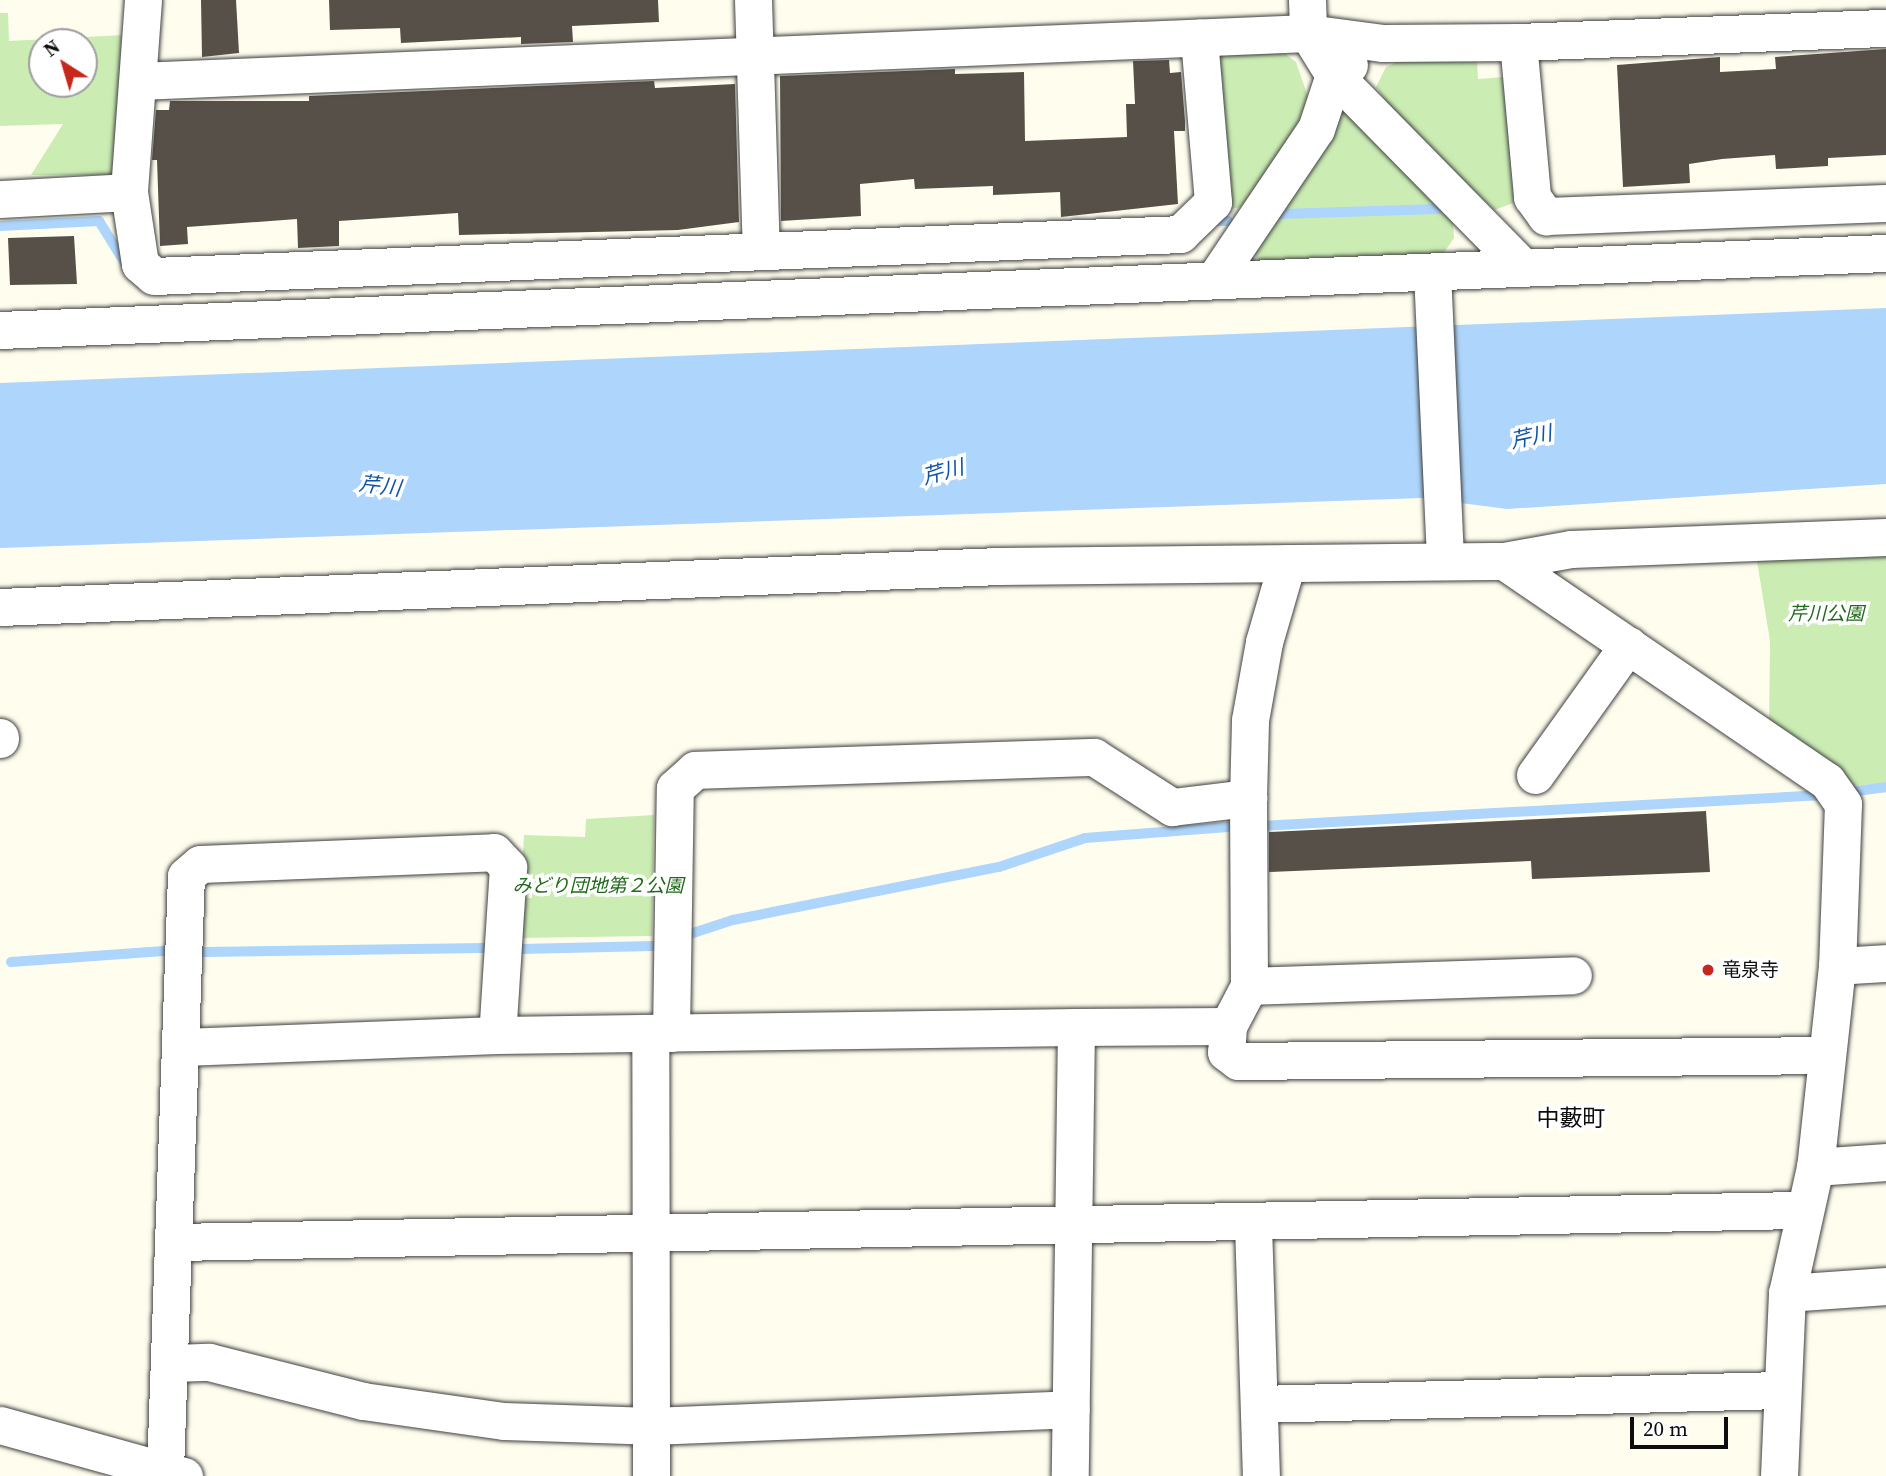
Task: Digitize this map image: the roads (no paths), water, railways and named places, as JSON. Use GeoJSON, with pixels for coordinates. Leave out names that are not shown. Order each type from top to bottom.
{"type":"FeatureCollection","features":[{"type":"Feature","properties":{"kind":"street"},"geometry":{"type":"LineString","coordinates":[[143,0],[129,192],[140,264],[154,276],[1180,234],[1213,202],[1199,37]]}},
{"type":"Feature","properties":{"kind":"street"},"geometry":{"type":"LineString","coordinates":[[753,0],[761,250]]}},
{"type":"Feature","properties":{"kind":"street"},"geometry":{"type":"LineString","coordinates":[[138,82],[755,52],[1199,37],[1307,17],[1383,43],[1518,42],[1886,27]]}},
{"type":"Feature","properties":{"kind":"street"},"geometry":{"type":"LineString","coordinates":[[1307,17],[1334,75],[1523,267]]}},
{"type":"Feature","properties":{"kind":"street"},"geometry":{"type":"LineString","coordinates":[[1518,42],[1532,197],[1546,216],[1886,203]]}},
{"type":"Feature","properties":{"kind":"street"},"geometry":{"type":"LineString","coordinates":[[1214,280],[1317,129],[1334,75],[1383,43]]}},
{"type":"Feature","properties":{"kind":"street"},"geometry":{"type":"LineString","coordinates":[[0,199],[129,192]]}},
{"type":"Feature","properties":{"kind":"street"},"geometry":{"type":"LineString","coordinates":[[0,330],[1214,280],[1433,283],[1523,267],[1886,253]]}},
{"type":"Feature","properties":{"kind":"street"},"geometry":{"type":"LineString","coordinates":[[1433,283],[1445,550]]}},
{"type":"Feature","properties":{"kind":"street"},"geometry":{"type":"LineString","coordinates":[[0,607],[971,567],[1287,563],[1445,550],[1504,561],[1571,549],[1886,537]]}},
{"type":"Feature","properties":{"kind":"street"},"geometry":{"type":"LineString","coordinates":[[1504,561],[1827,781],[1843,804],[1837,966],[1815,1167],[1801,1210],[1787,1293],[1780,1390],[1779,1476]]}},
{"type":"Feature","properties":{"kind":"street"},"geometry":{"type":"LineString","coordinates":[[1287,563],[1264,642],[1251,720],[1248,798],[1249,986],[1228,1026],[1226,1052],[1237,1061],[1827,1055]]}},
{"type":"Feature","properties":{"kind":"street"},"geometry":{"type":"LineString","coordinates":[[1535,775],[1628,645]]}},
{"type":"Feature","properties":{"kind":"street"},"geometry":{"type":"LineString","coordinates":[[651,1476],[650,1236],[675,788],[695,770],[1094,757],[1172,807],[1248,798]]}},
{"type":"Feature","properties":{"kind":"street"},"geometry":{"type":"LineString","coordinates":[[0,1425],[175,1473],[173,1363],[186,876],[200,864],[495,852],[508,867],[497,1035]]}},
{"type":"Feature","properties":{"kind":"street"},"geometry":{"type":"LineString","coordinates":[[1837,966],[1886,963]]}},
{"type":"Feature","properties":{"kind":"street"},"geometry":{"type":"LineString","coordinates":[[1249,986],[1573,975]]}},
{"type":"Feature","properties":{"kind":"street"},"geometry":{"type":"LineString","coordinates":[[183,1047],[497,1035],[1228,1026]]}},
{"type":"Feature","properties":{"kind":"street"},"geometry":{"type":"LineString","coordinates":[[1070,1476],[1076,1027]]}},
{"type":"Feature","properties":{"kind":"street"},"geometry":{"type":"LineString","coordinates":[[1815,1167],[1886,1162]]}},
{"type":"Feature","properties":{"kind":"street"},"geometry":{"type":"LineString","coordinates":[[176,1242],[650,1236],[1801,1210]]}},
{"type":"Feature","properties":{"kind":"street"},"geometry":{"type":"LineString","coordinates":[[1253,1224],[1261,1476]]}},
{"type":"Feature","properties":{"kind":"street"},"geometry":{"type":"LineString","coordinates":[[1787,1293],[1886,1286]]}},
{"type":"Feature","properties":{"kind":"street"},"geometry":{"type":"LineString","coordinates":[[173,1363],[209,1362],[363,1402],[504,1421],[651,1426],[1071,1409]]}},
{"type":"Feature","properties":{"kind":"street"},"geometry":{"type":"LineString","coordinates":[[1259,1404],[1780,1390]]}},
{"type":"Feature","properties":{"kind":"water","name":"芹川"},"geometry":{"type":"Polygon","coordinates":[[[1886,308],[1886,484],[1507,509],[1422,498],[0,548],[0,383],[1886,308]]]}},
{"type":"Feature","properties":{"kind":"waterway"},"geometry":{"type":"LineString","coordinates":[[1280,214],[1438,209]]}},
{"type":"Feature","properties":{"kind":"waterway"},"geometry":{"type":"LineString","coordinates":[[0,226],[99,221],[125,263]]}},
{"type":"Feature","properties":{"kind":"waterway"},"geometry":{"type":"LineString","coordinates":[[1212,221],[1228,221]]}},
{"type":"Feature","properties":{"kind":"waterway"},"geometry":{"type":"LineString","coordinates":[[1847,792],[1886,787]]}},
{"type":"Feature","properties":{"kind":"waterway"},"geometry":{"type":"LineString","coordinates":[[1260,826],[1823,795]]}},
{"type":"Feature","properties":{"kind":"waterway"},"geometry":{"type":"LineString","coordinates":[[684,936],[733,920],[999,867],[1085,838],[1228,827]]}},
{"type":"Feature","properties":{"kind":"waterway"},"geometry":{"type":"LineString","coordinates":[[520,949],[653,946]]}},
{"type":"Feature","properties":{"kind":"waterway"},"geometry":{"type":"LineString","coordinates":[[203,952],[484,948]]}},
{"type":"Feature","properties":{"kind":"waterway"},"geometry":{"type":"LineString","coordinates":[[11,962],[164,951]]}},
{"type":"Feature","properties":{"kind":"place","name":"竜泉寺"},"geometry":{"type":"Point","coordinates":[1708,970]}},
{"type":"Feature","properties":{"kind":"district","name":"中藪町"},"geometry":{"type":"Point","coordinates":[1571,1118]}},
{"type":"Feature","properties":{"kind":"park label","name":"芹川公園"},"geometry":{"type":"Point","coordinates":[1826,614]}},
{"type":"Feature","properties":{"kind":"park label","name":"みどり団地第２公園"},"geometry":{"type":"Point","coordinates":[598,886]}}]}
